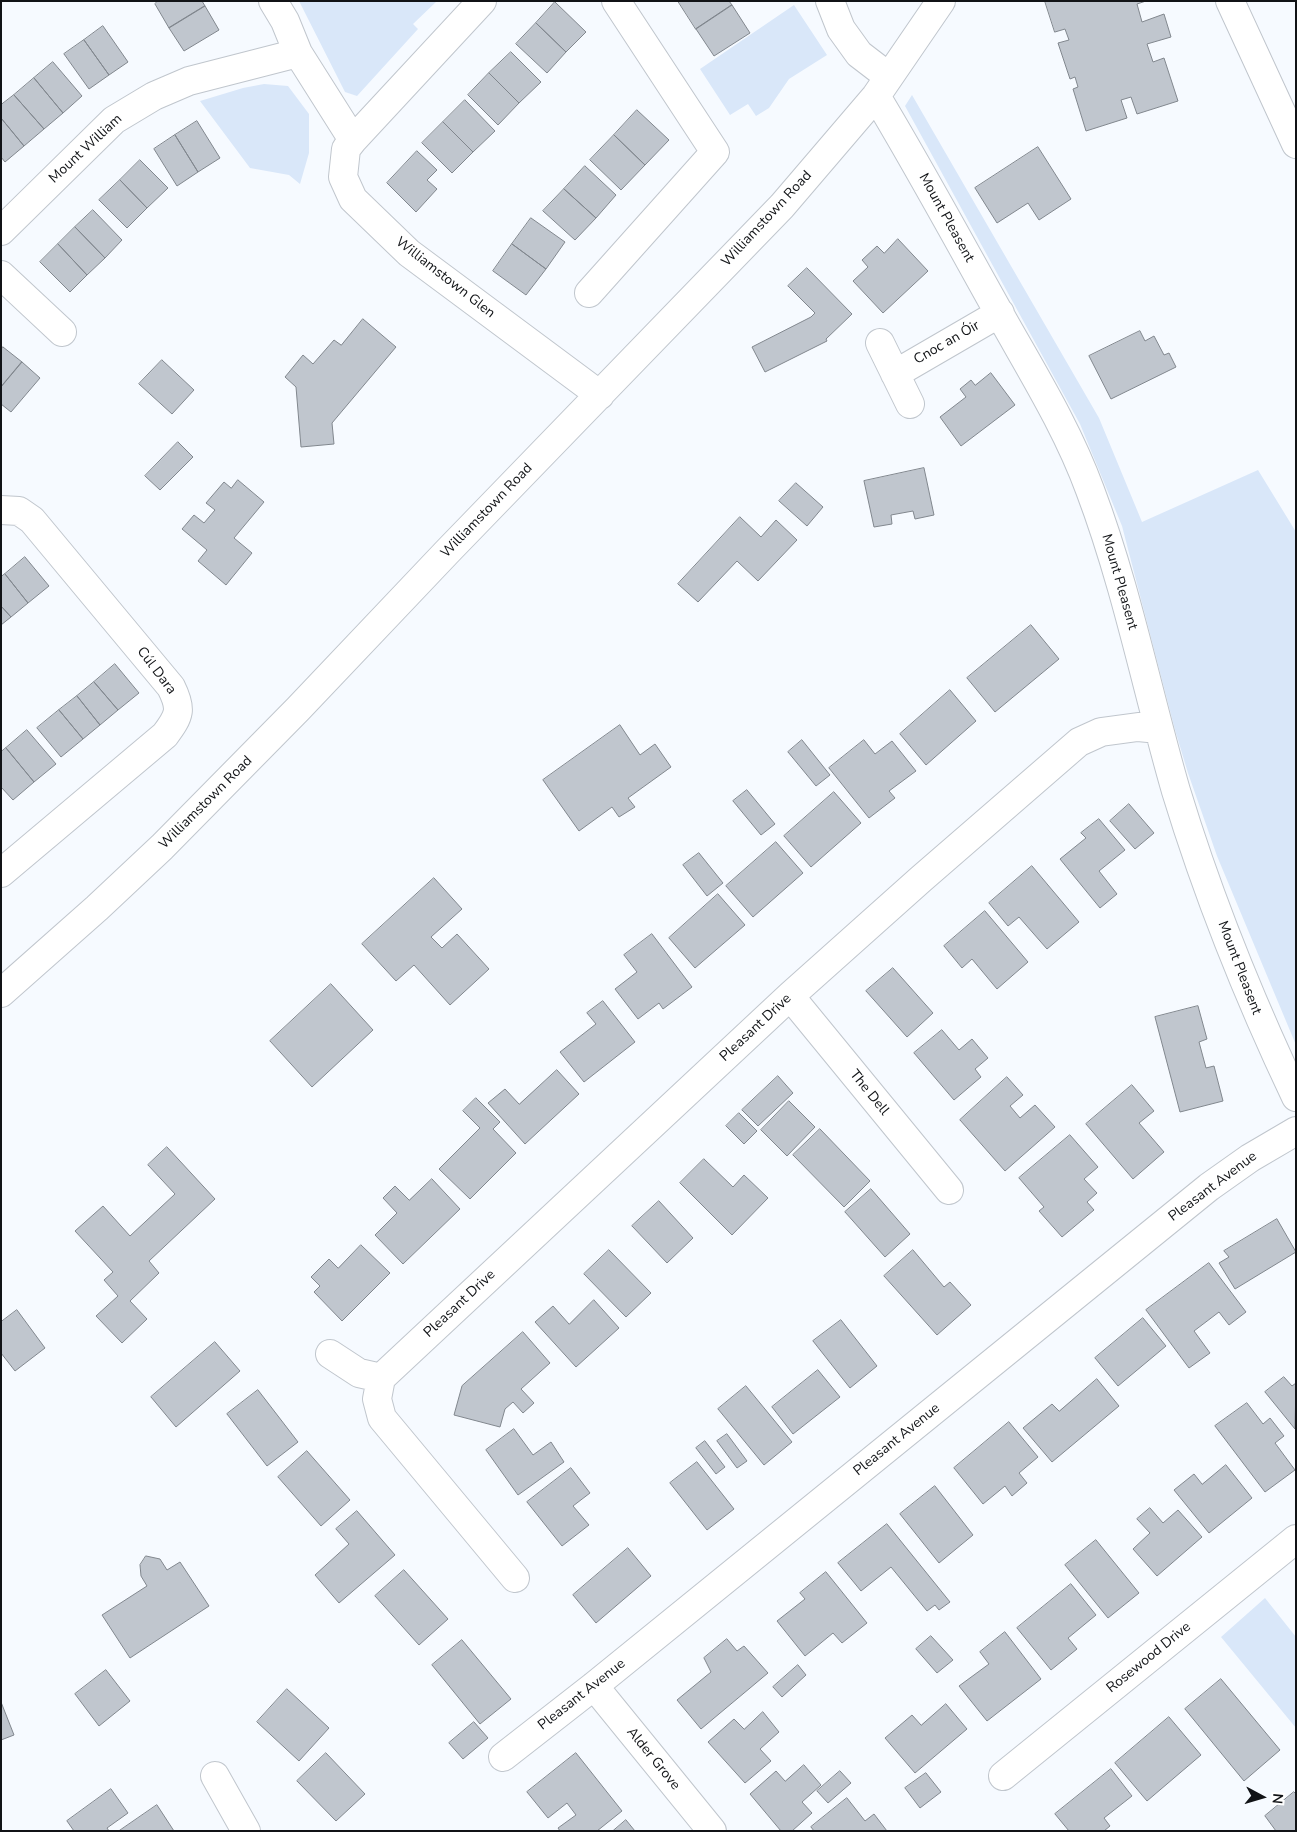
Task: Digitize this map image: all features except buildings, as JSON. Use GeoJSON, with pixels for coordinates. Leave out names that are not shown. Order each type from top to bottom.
{"type":"FeatureCollection","features":[{"type":"Feature","properties":{"kind":"street"},"geometry":{"type":"LineString","coordinates":[[273,1],[285,21],[298,53],[353,140]]}},
{"type":"Feature","properties":{"kind":"street","name":"Williamstown Glen"},"geometry":{"type":"LineString","coordinates":[[482,1],[353,140],[346,149],[343,177],[353,199],[409,253],[600,395]]}},
{"type":"Feature","properties":{"kind":"street"},"geometry":{"type":"LineString","coordinates":[[589,293],[715,152],[616,1]]}},
{"type":"Feature","properties":{"kind":"street"},"geometry":{"type":"LineString","coordinates":[[830,1],[840,29],[882,86]]}},
{"type":"Feature","properties":{"kind":"street","name":"Williamstown Road"},"geometry":{"type":"LineString","coordinates":[[1,993],[97,908],[162,847],[298,709],[782,206],[882,86],[941,1]]}},
{"type":"Feature","properties":{"kind":"street"},"geometry":{"type":"LineString","coordinates":[[1230,1],[1296,144]]}},
{"type":"Feature","properties":{"kind":"street","name":"Mount William"},"geometry":{"type":"LineString","coordinates":[[1,231],[114,120],[138,105],[189,81],[298,53]]}},
{"type":"Feature","properties":{"kind":"street","name":"Mount Pleasent"},"geometry":{"type":"LineString","coordinates":[[882,86],[1000,313],[1055,413],[1089,487],[1120,582],[1158,729],[1199,862],[1261,1024],[1296,1097]]}},
{"type":"Feature","properties":{"kind":"street"},"geometry":{"type":"LineString","coordinates":[[1,275],[62,332]]}},
{"type":"Feature","properties":{"kind":"street","name":"Cnoc an Óir"},"geometry":{"type":"LineString","coordinates":[[895,374],[1000,313]]}},
{"type":"Feature","properties":{"kind":"street"},"geometry":{"type":"LineString","coordinates":[[880,343],[910,404]]}},
{"type":"Feature","properties":{"kind":"street","name":"Cúl Dara"},"geometry":{"type":"LineString","coordinates":[[1,510],[19,511],[32,520],[171,687],[178,701],[178,713],[165,735],[1,873]]}},
{"type":"Feature","properties":{"kind":"street","name":"Pleasant Drive"},"geometry":{"type":"LineString","coordinates":[[381,1378],[790,996],[921,879],[1080,742],[1101,732],[1111,730],[1158,729]]}},
{"type":"Feature","properties":{"kind":"street","name":"The Dell"},"geometry":{"type":"LineString","coordinates":[[790,996],[949,1190]]}},
{"type":"Feature","properties":{"kind":"street","name":"Pleasant Avenue"},"geometry":{"type":"LineString","coordinates":[[503,1756],[594,1686],[1209,1187],[1250,1158],[1296,1131]]}},
{"type":"Feature","properties":{"kind":"street"},"geometry":{"type":"LineString","coordinates":[[330,1354],[359,1373],[381,1378],[378,1399],[382,1418],[515,1578]]}},
{"type":"Feature","properties":{"kind":"street","name":"Rosewood Drive"},"geometry":{"type":"LineString","coordinates":[[1003,1776],[1296,1539]]}},
{"type":"Feature","properties":{"kind":"street","name":"Alder Grove"},"geometry":{"type":"LineString","coordinates":[[594,1686],[712,1831]]}},
{"type":"Feature","properties":{"kind":"street"},"geometry":{"type":"LineString","coordinates":[[215,1776],[246,1831]]}},
{"type":"Feature","properties":{"kind":"shaded area"},"geometry":{"type":"Polygon","coordinates":[[[299,1],[436,2],[413,24],[418,29],[357,96],[345,92],[299,1]]]}},
{"type":"Feature","properties":{"kind":"shaded area"},"geometry":{"type":"Polygon","coordinates":[[[794,5],[827,55],[789,79],[769,108],[756,116],[748,104],[730,115],[700,69],[794,5]]]}},
{"type":"Feature","properties":{"kind":"shaded area"},"geometry":{"type":"Polygon","coordinates":[[[264,84],[288,86],[309,114],[309,153],[300,184],[289,175],[250,168],[200,101],[243,88],[264,84]]]}},
{"type":"Feature","properties":{"kind":"shaded area"},"geometry":{"type":"Polygon","coordinates":[[[912,95],[1099,418],[1142,522],[1258,470],[1296,532],[1296,1045],[1217,856],[1188,773],[1122,526],[1080,424],[905,106],[912,95]]]}},
{"type":"Feature","properties":{"kind":"shaded area"},"geometry":{"type":"Polygon","coordinates":[[[1265,1598],[1296,1637],[1296,1728],[1221,1637],[1265,1598]]]}}]}
